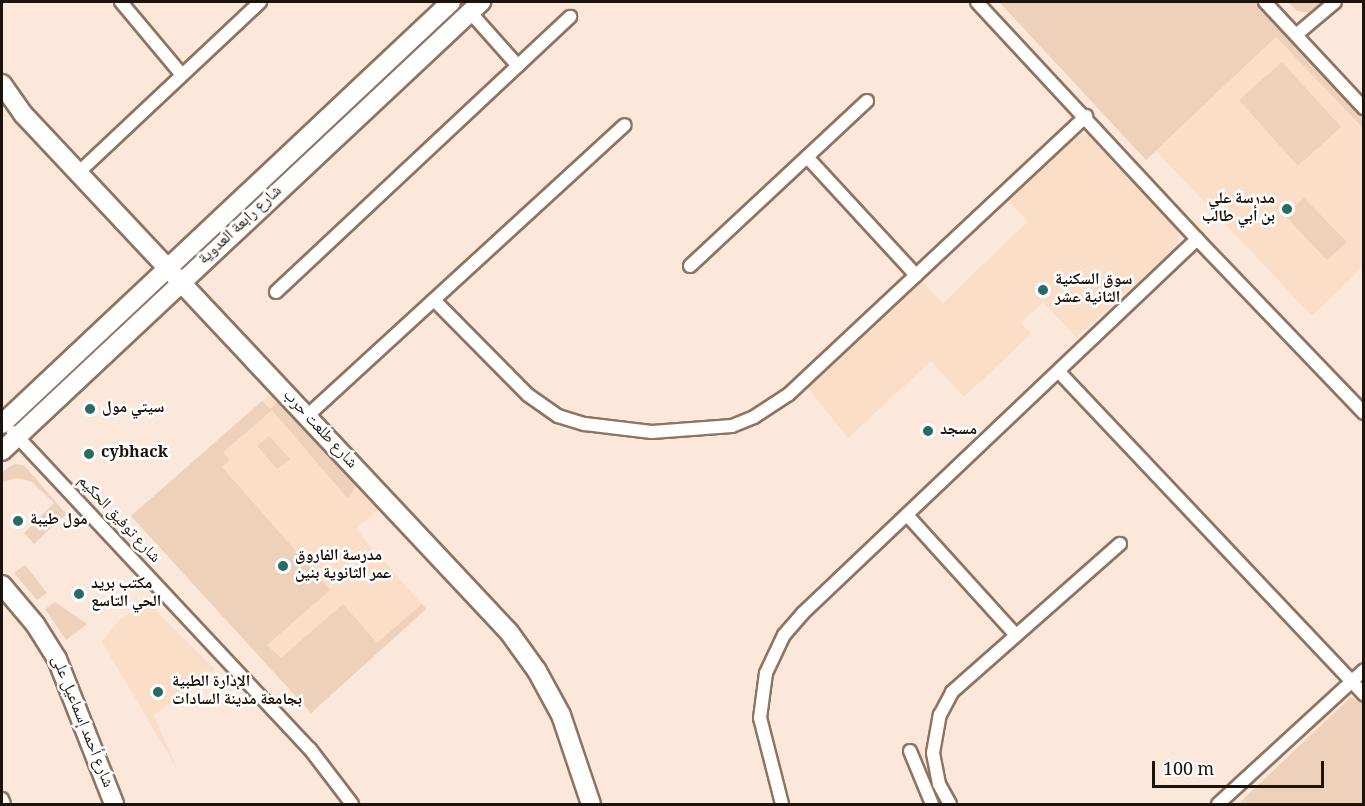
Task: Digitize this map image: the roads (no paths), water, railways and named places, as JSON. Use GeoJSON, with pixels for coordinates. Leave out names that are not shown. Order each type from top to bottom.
{"type":"FeatureCollection","features":[{"type":"Feature","properties":{"kind":"street"},"geometry":{"type":"LineString","coordinates":[[78,173],[260,2]]}},
{"type":"Feature","properties":{"kind":"street","name":"شارع رابعة العدوية"},"geometry":{"type":"LineString","coordinates":[[2,422],[451,2]]}},
{"type":"Feature","properties":{"kind":"street"},"geometry":{"type":"LineString","coordinates":[[976,2],[1086,116],[1197,239],[1364,413]]}},
{"type":"Feature","properties":{"kind":"street"},"geometry":{"type":"LineString","coordinates":[[1265,2],[1364,108]]}},
{"type":"Feature","properties":{"kind":"street"},"geometry":{"type":"LineString","coordinates":[[1296,35],[1335,2]]}},
{"type":"Feature","properties":{"kind":"street"},"geometry":{"type":"LineString","coordinates":[[125,5],[182,75]]}},
{"type":"Feature","properties":{"kind":"street"},"geometry":{"type":"LineString","coordinates":[[475,7],[518,66]]}},
{"type":"Feature","properties":{"kind":"street","name":"شارع رابعة العدوية"},"geometry":{"type":"LineString","coordinates":[[2,451],[475,7]]}},
{"type":"Feature","properties":{"kind":"street"},"geometry":{"type":"LineString","coordinates":[[276,292],[570,17]]}},
{"type":"Feature","properties":{"kind":"street","name":"شارع طلعت حرب"},"geometry":{"type":"LineString","coordinates":[[2,84],[23,114],[524,651],[561,715],[591,804]]}},
{"type":"Feature","properties":{"kind":"street"},"geometry":{"type":"LineString","coordinates":[[690,266],[867,101]]}},
{"type":"Feature","properties":{"kind":"street"},"geometry":{"type":"LineString","coordinates":[[434,300],[528,395],[558,416],[617,429],[689,432],[732,426],[771,407],[1086,116]]}},
{"type":"Feature","properties":{"kind":"street"},"geometry":{"type":"LineString","coordinates":[[306,417],[625,125]]}},
{"type":"Feature","properties":{"kind":"street"},"geometry":{"type":"LineString","coordinates":[[807,157],[916,275]]}},
{"type":"Feature","properties":{"kind":"street"},"geometry":{"type":"LineString","coordinates":[[782,804],[760,718],[763,687],[771,660],[802,614],[1197,239]]}},
{"type":"Feature","properties":{"kind":"street"},"geometry":{"type":"LineString","coordinates":[[1059,372],[1364,695]]}},
{"type":"Feature","properties":{"kind":"street","name":"شارع توفيق الحكيم"},"geometry":{"type":"LineString","coordinates":[[2,422],[310,749],[352,804]]}},
{"type":"Feature","properties":{"kind":"street"},"geometry":{"type":"LineString","coordinates":[[907,514],[1016,634]]}},
{"type":"Feature","properties":{"kind":"street"},"geometry":{"type":"LineString","coordinates":[[950,804],[935,766],[934,740],[940,715],[960,682],[1120,544]]}},
{"type":"Feature","properties":{"kind":"street","name":"شارع أحمد إسماعيل على"},"geometry":{"type":"LineString","coordinates":[[2,585],[35,624],[57,659],[114,804]]}},
{"type":"Feature","properties":{"kind":"street"},"geometry":{"type":"LineString","coordinates":[[1218,804],[1364,670]]}},
{"type":"Feature","properties":{"kind":"street"},"geometry":{"type":"LineString","coordinates":[[910,751],[932,804]]}},
{"type":"Feature","properties":{"kind":"street"},"geometry":{"type":"LineString","coordinates":[[2,799],[4,804]]}},
{"type":"Feature","properties":{"kind":"place","name":"مدرسة علي بن أبي طالب"},"geometry":{"type":"Point","coordinates":[1287,209]}},
{"type":"Feature","properties":{"kind":"place","name":"سوق السكنية الثانية عشر"},"geometry":{"type":"Point","coordinates":[1043,290]}},
{"type":"Feature","properties":{"kind":"place","name":"سيتي مول"},"geometry":{"type":"Point","coordinates":[90,409]}},
{"type":"Feature","properties":{"kind":"place","name":"مسجد"},"geometry":{"type":"Point","coordinates":[928,431]}},
{"type":"Feature","properties":{"kind":"place","name":"cybhack"},"geometry":{"type":"Point","coordinates":[89,454]}},
{"type":"Feature","properties":{"kind":"place","name":"مول طيبة"},"geometry":{"type":"Point","coordinates":[18,521]}},
{"type":"Feature","properties":{"kind":"place","name":"مدرسة الفاروق عمر الثانوية بنين"},"geometry":{"type":"Point","coordinates":[283,566]}},
{"type":"Feature","properties":{"kind":"place","name":"مكتب بريد الحي التاسع"},"geometry":{"type":"Point","coordinates":[79,594]}},
{"type":"Feature","properties":{"kind":"place","name":"الإدارة الطبية بجامعة مدينة السادات"},"geometry":{"type":"Point","coordinates":[158,692]}}]}
